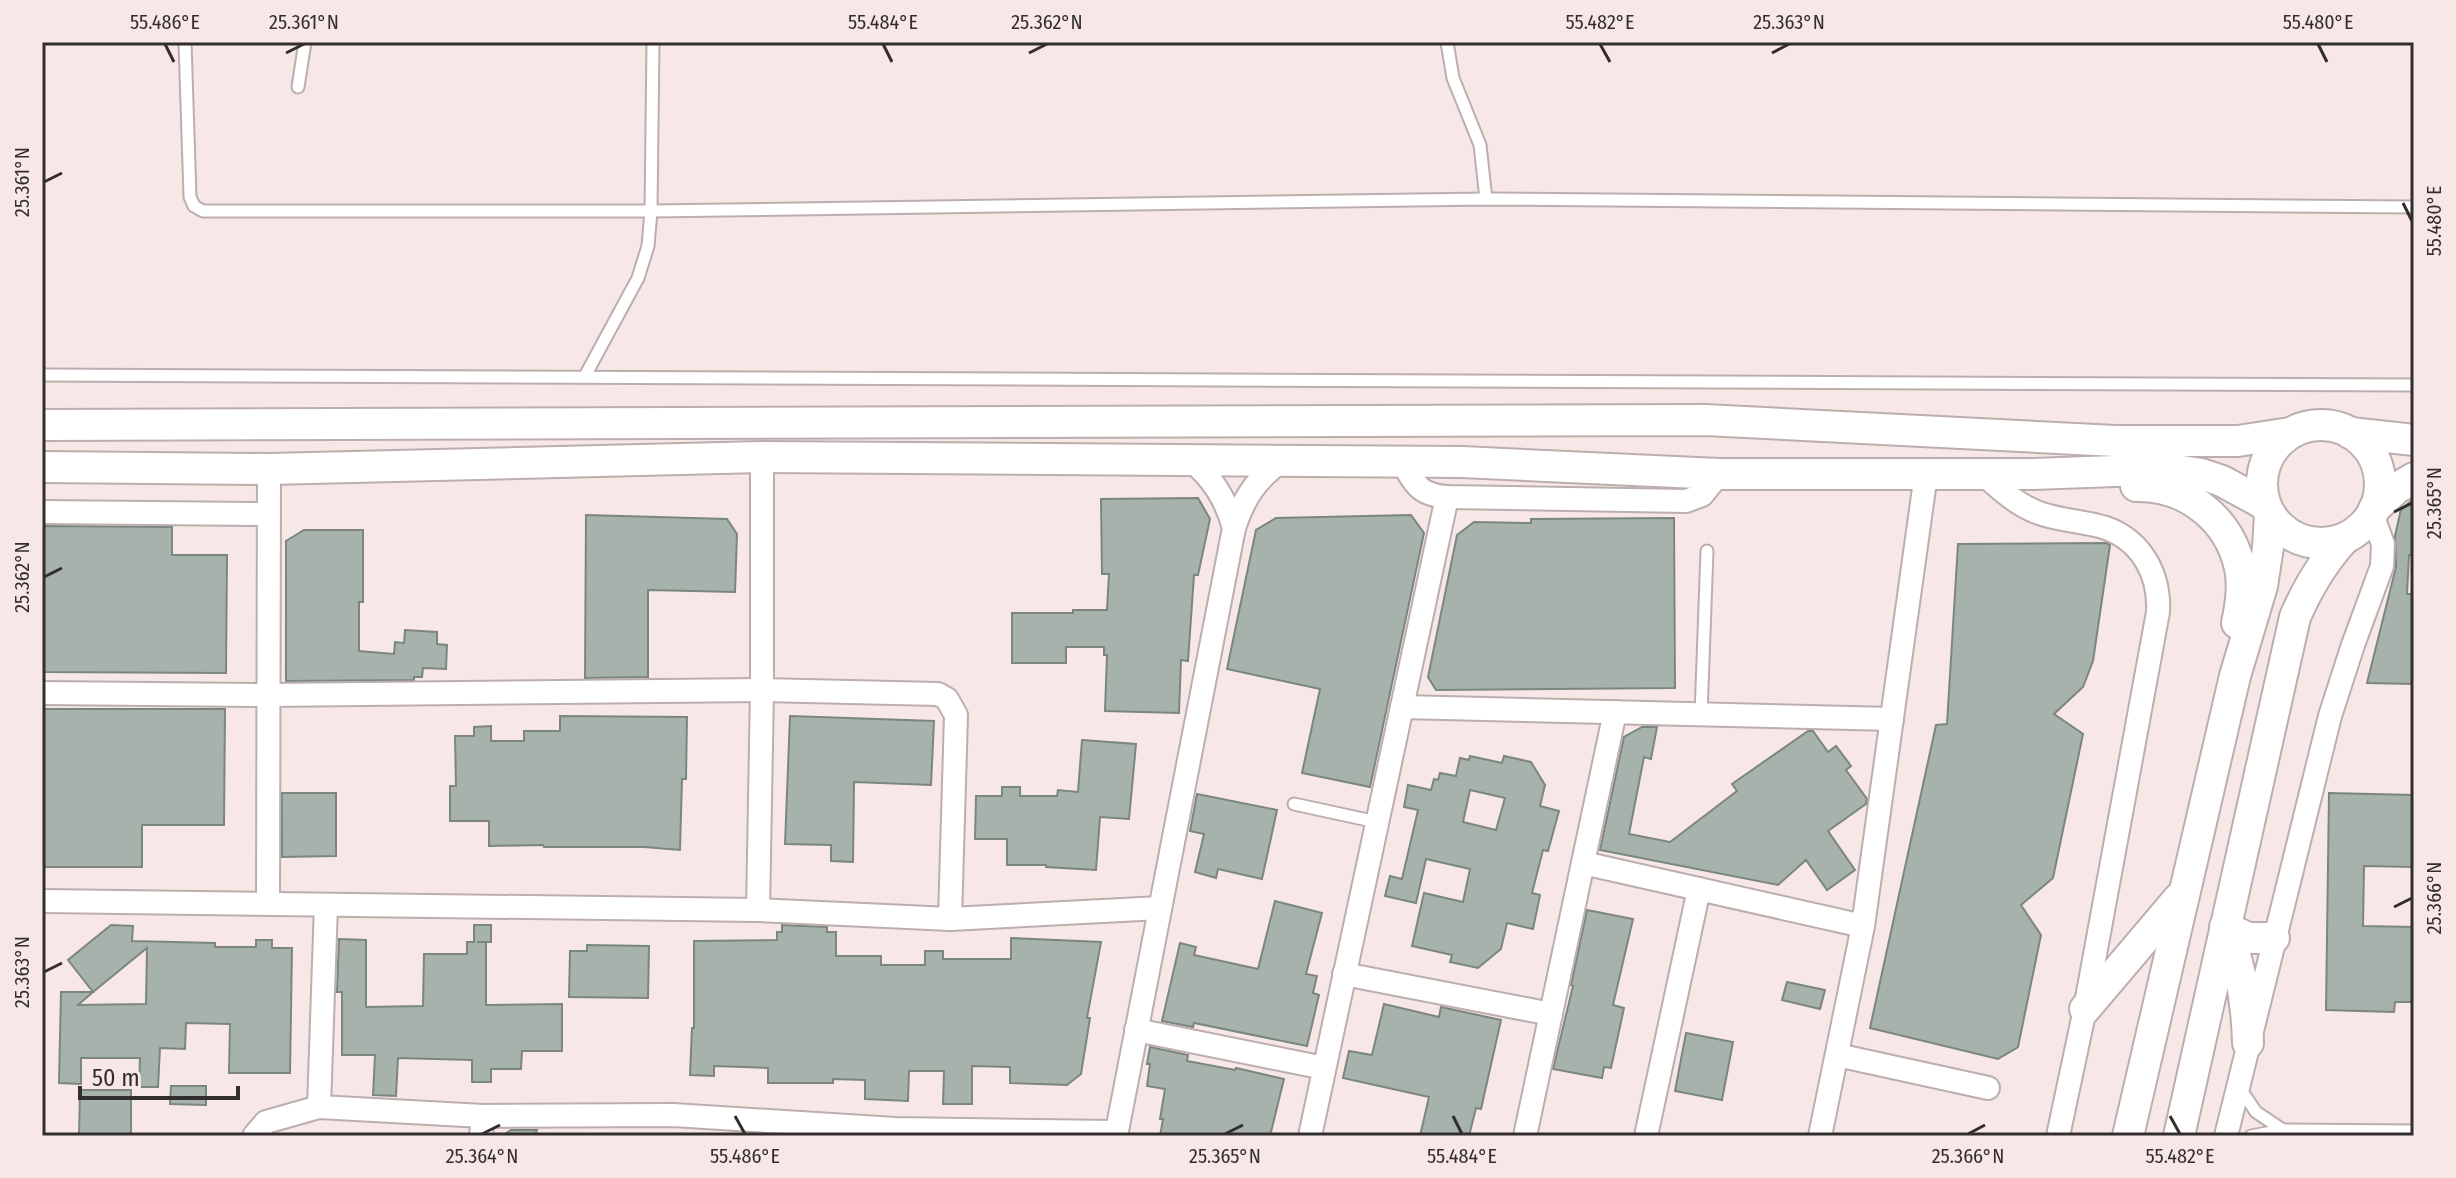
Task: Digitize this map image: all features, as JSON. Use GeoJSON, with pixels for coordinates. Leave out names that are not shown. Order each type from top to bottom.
{"type":"FeatureCollection","features":[{"type":"Feature","properties":{"kind":"main road"},"geometry":{"type":"LineString","coordinates":[[42,425],[1705,420],[2115,441],[2238,441],[2320,425],[2350,433],[2364,444],[2379,475],[2379,493],[2373,512]]}},
{"type":"Feature","properties":{"kind":"main road"},"geometry":{"type":"LineString","coordinates":[[2128,1136],[2235,676],[2262,586],[2266,565],[2267,510],[2261,484],[2265,464],[2275,447],[2290,433]]}},
{"type":"Feature","properties":{"kind":"main road"},"geometry":{"type":"LineString","coordinates":[[2350,433],[2414,440]]}},
{"type":"Feature","properties":{"kind":"main road"},"geometry":{"type":"LineString","coordinates":[[42,467],[269,469],[762,457],[1402,462],[1719,474],[2033,474],[2170,469],[2222,481],[2267,510],[2284,531],[2302,541],[2323,543],[2344,539]]}},
{"type":"Feature","properties":{"kind":"main road"},"geometry":{"type":"LineString","coordinates":[[2033,474],[2069,487],[2153,486],[2170,489],[2187,497],[2212,516],[2234,548],[2240,568],[2240,609],[2232,646],[2235,676]]}},
{"type":"Feature","properties":{"kind":"main road"},"geometry":{"type":"LineString","coordinates":[[2179,1136],[2295,617],[2325,559],[2344,539],[2360,529],[2397,488],[2414,478]]}},
{"type":"Feature","properties":{"kind":"main road"},"geometry":{"type":"LineString","coordinates":[[2085,1009],[2183,893]]}},
{"type":"Feature","properties":{"kind":"main road"},"geometry":{"type":"LineString","coordinates":[[2225,927],[2248,938],[2274,938]]}},
{"type":"Feature","properties":{"kind":"main road"},"geometry":{"type":"LineString","coordinates":[[2225,927],[2241,972],[2248,1043]]}},
{"type":"Feature","properties":{"kind":"street"},"geometry":{"type":"LineString","coordinates":[[758,910],[762,457]]}},
{"type":"Feature","properties":{"kind":"street"},"geometry":{"type":"LineString","coordinates":[[1190,459],[1218,488],[1228,506],[1234,528]]}},
{"type":"Feature","properties":{"kind":"street"},"geometry":{"type":"LineString","coordinates":[[254,1136],[266,1122],[319,1107],[482,1126],[673,1115],[894,1132],[1116,1134],[1234,528],[1241,505],[1252,487],[1283,460]]}},
{"type":"Feature","properties":{"kind":"street"},"geometry":{"type":"LineString","coordinates":[[1402,462],[1418,487],[1433,496],[1447,497],[1686,501],[1702,495],[1719,474]]}},
{"type":"Feature","properties":{"kind":"street"},"geometry":{"type":"LineString","coordinates":[[268,903],[269,469]]}},
{"type":"Feature","properties":{"kind":"street"},"geometry":{"type":"LineString","coordinates":[[1820,1136],[1863,926],[1926,474]]}},
{"type":"Feature","properties":{"kind":"street"},"geometry":{"type":"LineString","coordinates":[[1983,474],[2022,506],[2118,534],[2146,559],[2157,584],[2158,612],[2085,1009],[2058,1136]]}},
{"type":"Feature","properties":{"kind":"street"},"geometry":{"type":"LineString","coordinates":[[1310,1136],[1447,497]]}},
{"type":"Feature","properties":{"kind":"street"},"geometry":{"type":"LineString","coordinates":[[42,512],[268,514]]}},
{"type":"Feature","properties":{"kind":"street"},"geometry":{"type":"LineString","coordinates":[[2226,1136],[2330,716],[2382,566],[2383,544],[2373,512]]}},
{"type":"Feature","properties":{"kind":"street"},"geometry":{"type":"LineString","coordinates":[[42,693],[268,695],[762,690],[938,694],[952,706],[956,724],[950,919]]}},
{"type":"Feature","properties":{"kind":"street"},"geometry":{"type":"LineString","coordinates":[[1402,707],[1892,719]]}},
{"type":"Feature","properties":{"kind":"street"},"geometry":{"type":"LineString","coordinates":[[1525,1136],[1615,712]]}},
{"type":"Feature","properties":{"kind":"street"},"geometry":{"type":"LineString","coordinates":[[1583,863],[1863,926]]}},
{"type":"Feature","properties":{"kind":"street"},"geometry":{"type":"LineString","coordinates":[[1646,1136],[1699,889]]}},
{"type":"Feature","properties":{"kind":"street"},"geometry":{"type":"LineString","coordinates":[[42,901],[758,910],[950,919],[1160,908]]}},
{"type":"Feature","properties":{"kind":"street"},"geometry":{"type":"LineString","coordinates":[[319,1107],[326,905]]}},
{"type":"Feature","properties":{"kind":"street"},"geometry":{"type":"LineString","coordinates":[[1344,974],[1551,1014]]}},
{"type":"Feature","properties":{"kind":"street"},"geometry":{"type":"LineString","coordinates":[[1136,1030],[1324,1068]]}},
{"type":"Feature","properties":{"kind":"street"},"geometry":{"type":"LineString","coordinates":[[1837,1055],[1988,1088]]}},
{"type":"Feature","properties":{"kind":"lane"},"geometry":{"type":"LineString","coordinates":[[185,42],[190,197],[194,206],[203,211],[651,211],[1486,199],[2414,207]]}},
{"type":"Feature","properties":{"kind":"lane"},"geometry":{"type":"LineString","coordinates":[[298,87],[305,42]]}},
{"type":"Feature","properties":{"kind":"lane"},"geometry":{"type":"LineString","coordinates":[[585,376],[638,278],[648,246],[653,42]]}},
{"type":"Feature","properties":{"kind":"lane"},"geometry":{"type":"LineString","coordinates":[[1447,42],[1453,78],[1480,145],[1486,199]]}},
{"type":"Feature","properties":{"kind":"lane"},"geometry":{"type":"LineString","coordinates":[[42,375],[2414,385]]}},
{"type":"Feature","properties":{"kind":"lane"},"geometry":{"type":"LineString","coordinates":[[1701,715],[1707,551]]}},
{"type":"Feature","properties":{"kind":"lane"},"geometry":{"type":"LineString","coordinates":[[1294,804],[1377,822]]}},
{"type":"Feature","properties":{"kind":"lane"},"geometry":{"type":"LineString","coordinates":[[2238,1084],[2256,1112],[2283,1130]]}},
{"type":"Feature","properties":{"kind":"lane"},"geometry":{"type":"LineString","coordinates":[[2251,1136],[2283,1130],[2414,1131]]}},
{"type":"Feature","properties":{"kind":"building"},"geometry":{"type":"Polygon","coordinates":[[[1198,498],[1210,519],[1198,575],[1194,575],[1188,661],[1181,660],[1179,713],[1105,711],[1107,655],[1104,655],[1104,647],[1066,647],[1066,663],[1012,663],[1012,613],[1107,610],[1109,574],[1102,574],[1101,499],[1198,498]]]}},
{"type":"Feature","properties":{"kind":"building"},"geometry":{"type":"Polygon","coordinates":[[[2414,499],[2414,555],[2409,555],[2407,594],[2414,594],[2414,684],[2367,683],[2396,567],[2395,536],[2401,509],[2414,499]]]}},
{"type":"Feature","properties":{"kind":"building"},"geometry":{"type":"Polygon","coordinates":[[[586,515],[727,519],[737,534],[735,592],[648,590],[648,677],[585,678],[586,515]]]}},
{"type":"Feature","properties":{"kind":"building"},"geometry":{"type":"Polygon","coordinates":[[[1411,515],[1424,533],[1370,787],[1302,773],[1320,689],[1227,669],[1256,530],[1276,518],[1411,515]]]}},
{"type":"Feature","properties":{"kind":"building"},"geometry":{"type":"Polygon","coordinates":[[[1674,518],[1675,688],[1436,690],[1428,677],[1457,535],[1474,522],[1674,518]]]}},
{"type":"Feature","properties":{"kind":"building"},"geometry":{"type":"Polygon","coordinates":[[[42,526],[172,527],[172,555],[227,555],[226,673],[42,672],[42,526]]]}},
{"type":"Feature","properties":{"kind":"building"},"geometry":{"type":"Polygon","coordinates":[[[304,530],[363,530],[359,651],[394,654],[395,642],[404,643],[405,630],[437,632],[437,644],[447,645],[446,669],[423,668],[422,677],[414,677],[414,680],[286,681],[286,541],[304,530]]]}},
{"type":"Feature","properties":{"kind":"building"},"geometry":{"type":"Polygon","coordinates":[[[1958,544],[2110,545],[2093,661],[2083,687],[2054,714],[2083,734],[2053,878],[2021,905],[2041,935],[2018,1047],[1998,1059],[1870,1028],[1936,725],[1947,724],[1958,544]]]}},
{"type":"Feature","properties":{"kind":"building"},"geometry":{"type":"Polygon","coordinates":[[[42,709],[225,709],[224,825],[142,825],[142,867],[42,867],[42,709]]]}},
{"type":"Feature","properties":{"kind":"building"},"geometry":{"type":"Polygon","coordinates":[[[560,716],[687,717],[680,850],[489,846],[489,821],[450,821],[450,786],[456,786],[455,736],[474,736],[474,727],[491,726],[491,741],[524,741],[524,731],[560,731],[560,716]]]}},
{"type":"Feature","properties":{"kind":"building"},"geometry":{"type":"Polygon","coordinates":[[[790,716],[934,721],[931,785],[854,782],[853,862],[831,861],[831,845],[785,844],[790,716]]]}},
{"type":"Feature","properties":{"kind":"building"},"geometry":{"type":"Polygon","coordinates":[[[1642,727],[1657,727],[1651,759],[1644,757],[1629,834],[1670,842],[1737,791],[1732,784],[1808,731],[1813,731],[1828,752],[1836,746],[1851,766],[1846,770],[1867,799],[1866,804],[1828,831],[1855,870],[1827,890],[1806,860],[1778,885],[1600,850],[1624,737],[1642,727]]]}},
{"type":"Feature","properties":{"kind":"building"},"geometry":{"type":"Polygon","coordinates":[[[1082,740],[1136,744],[1129,819],[1100,817],[1096,870],[1007,865],[1007,839],[975,839],[976,796],[1002,796],[1002,787],[1020,787],[1020,796],[1057,796],[1058,790],[1078,792],[1082,740]]]}},
{"type":"Feature","properties":{"kind":"building"},"geometry":{"type":"Polygon","coordinates":[[[1470,756],[1502,763],[1504,756],[1531,762],[1545,785],[1540,806],[1559,811],[1548,851],[1543,850],[1532,893],[1540,895],[1533,929],[1507,923],[1501,949],[1478,968],[1450,962],[1452,955],[1412,946],[1424,893],[1463,902],[1470,869],[1426,859],[1416,903],[1385,896],[1390,876],[1402,879],[1418,810],[1404,807],[1408,785],[1431,790],[1434,779],[1438,780],[1440,773],[1456,776],[1460,758],[1469,760],[1470,756]],[[1470,790],[1463,822],[1496,830],[1505,798],[1470,790]]]}},
{"type":"Feature","properties":{"kind":"building"},"geometry":{"type":"Polygon","coordinates":[[[282,793],[336,793],[336,856],[282,857],[282,793]]]}},
{"type":"Feature","properties":{"kind":"building"},"geometry":{"type":"Polygon","coordinates":[[[2329,793],[2414,795],[2414,867],[2364,866],[2363,926],[2414,927],[2414,1002],[2395,1002],[2394,1012],[2326,1010],[2329,793]]]}},
{"type":"Feature","properties":{"kind":"building"},"geometry":{"type":"Polygon","coordinates":[[[1197,794],[1277,810],[1262,879],[1218,869],[1216,878],[1195,872],[1204,834],[1190,831],[1197,794]]]}},
{"type":"Feature","properties":{"kind":"building"},"geometry":{"type":"Polygon","coordinates":[[[1275,901],[1322,913],[1306,974],[1317,976],[1313,993],[1319,995],[1307,1046],[1194,1023],[1193,1027],[1162,1021],[1180,943],[1196,947],[1194,955],[1258,969],[1275,901]]]}},
{"type":"Feature","properties":{"kind":"building"},"geometry":{"type":"Polygon","coordinates":[[[1587,910],[1633,919],[1613,1005],[1624,1008],[1611,1068],[1604,1067],[1602,1078],[1553,1069],[1587,910]]]}},
{"type":"Feature","properties":{"kind":"building"},"geometry":{"type":"Polygon","coordinates":[[[111,925],[133,926],[132,941],[256,947],[256,940],[272,940],[272,948],[292,948],[290,1073],[229,1073],[230,1024],[186,1023],[185,1049],[160,1048],[158,1087],[139,1087],[140,1058],[81,1058],[81,1084],[59,1083],[61,992],[93,992],[68,960],[111,925]],[[147,948],[93,992],[78,1005],[146,1004],[147,948]]]}},
{"type":"Feature","properties":{"kind":"building"},"geometry":{"type":"Polygon","coordinates":[[[474,925],[491,925],[491,942],[486,942],[486,1005],[562,1004],[562,1051],[522,1051],[521,1069],[491,1069],[491,1082],[472,1082],[472,1060],[398,1058],[396,1096],[373,1095],[375,1055],[342,1055],[342,992],[337,992],[339,939],[366,940],[366,1007],[423,1006],[424,954],[467,954],[467,942],[474,942],[474,925]]]}},
{"type":"Feature","properties":{"kind":"building"},"geometry":{"type":"Polygon","coordinates":[[[782,925],[827,927],[827,932],[836,932],[836,956],[881,956],[881,965],[925,965],[925,951],[943,951],[943,959],[1011,959],[1011,938],[1101,942],[1087,1018],[1090,1018],[1081,1074],[1067,1085],[1010,1083],[1010,1067],[972,1066],[972,1104],[943,1104],[944,1071],[909,1071],[908,1101],[865,1099],[865,1080],[768,1083],[768,1068],[714,1066],[714,1076],[690,1075],[694,1028],[694,941],[777,940],[777,932],[782,932],[782,925]]]}},
{"type":"Feature","properties":{"kind":"building"},"geometry":{"type":"Polygon","coordinates":[[[587,945],[649,946],[648,998],[569,997],[570,951],[587,951],[587,945]]]}},
{"type":"Feature","properties":{"kind":"building"},"geometry":{"type":"Polygon","coordinates":[[[1787,982],[1825,990],[1820,1009],[1782,1000],[1787,982]]]}},
{"type":"Feature","properties":{"kind":"building"},"geometry":{"type":"Polygon","coordinates":[[[1384,1004],[1439,1017],[1441,1007],[1501,1020],[1481,1109],[1476,1108],[1469,1136],[1420,1136],[1429,1097],[1343,1078],[1349,1051],[1372,1055],[1384,1004]]]}},
{"type":"Feature","properties":{"kind":"building"},"geometry":{"type":"Polygon","coordinates":[[[1686,1033],[1733,1042],[1722,1100],[1675,1091],[1686,1033]]]}},
{"type":"Feature","properties":{"kind":"building"},"geometry":{"type":"Polygon","coordinates":[[[1150,1047],[1188,1055],[1187,1061],[1284,1079],[1270,1136],[1160,1136],[1165,1089],[1147,1086],[1150,1047]]]}},
{"type":"Feature","properties":{"kind":"building"},"geometry":{"type":"Polygon","coordinates":[[[171,1086],[206,1086],[206,1105],[170,1104],[171,1086]]]}},
{"type":"Feature","properties":{"kind":"building"},"geometry":{"type":"Polygon","coordinates":[[[80,1090],[131,1090],[131,1136],[79,1136],[80,1090]]]}},
{"type":"Feature","properties":{"kind":"building"},"geometry":{"type":"Polygon","coordinates":[[[511,1130],[537,1130],[535,1136],[502,1136],[511,1130]]]}}]}
